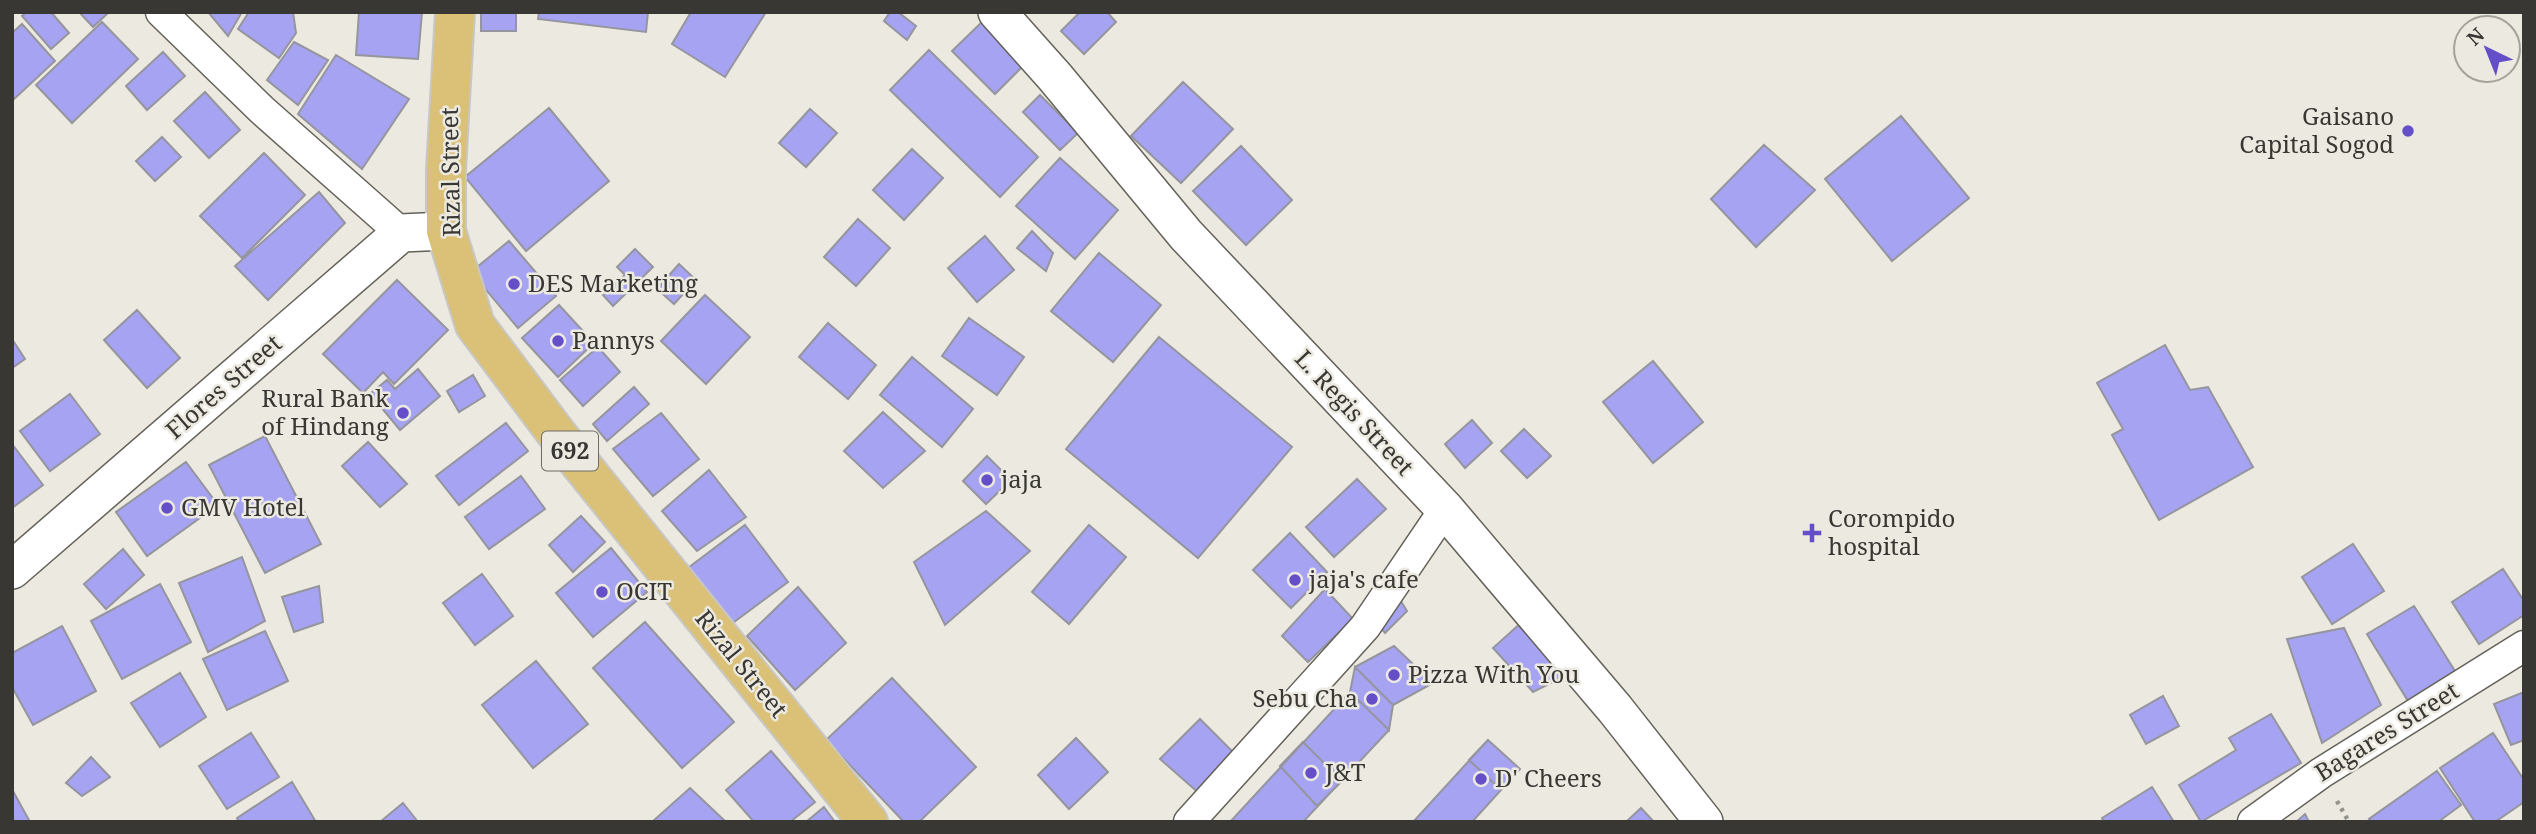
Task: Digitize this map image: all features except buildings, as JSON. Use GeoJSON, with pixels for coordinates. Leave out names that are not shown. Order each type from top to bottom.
{"type":"FeatureCollection","features":[{"type":"Feature","properties":{"kind":"main road","name":"Rizal Street"},"geometry":{"type":"LineString","coordinates":[[455,12],[446,170],[446,231],[475,325],[568,448],[868,822]]}},
{"type":"Feature","properties":{"kind":"street"},"geometry":{"type":"LineString","coordinates":[[161,12],[262,110],[401,233],[446,231]]}},
{"type":"Feature","properties":{"kind":"street","name":"L. Regis Street"},"geometry":{"type":"LineString","coordinates":[[997,12],[1055,77],[1186,235],[1445,509],[1615,709],[1704,822]]}},
{"type":"Feature","properties":{"kind":"street","name":"Flores Street"},"geometry":{"type":"LineString","coordinates":[[12,570],[401,233]]}},
{"type":"Feature","properties":{"kind":"street"},"geometry":{"type":"LineString","coordinates":[[1189,822],[1365,627],[1445,509]]}},
{"type":"Feature","properties":{"kind":"street","name":"Bagares Street"},"geometry":{"type":"LineString","coordinates":[[2253,822],[2321,774],[2524,646]]}},
{"type":"Feature","properties":{"kind":"place","name":"Gaisano Capital Sogod"},"geometry":{"type":"Point","coordinates":[2408,131]}},
{"type":"Feature","properties":{"kind":"place","name":"DES Marketing"},"geometry":{"type":"Point","coordinates":[514,284]}},
{"type":"Feature","properties":{"kind":"place","name":"Pannys"},"geometry":{"type":"Point","coordinates":[558,341]}},
{"type":"Feature","properties":{"kind":"place","name":"Rural Bank of Hindang"},"geometry":{"type":"Point","coordinates":[403,413]}},
{"type":"Feature","properties":{"kind":"place","name":"jaja"},"geometry":{"type":"Point","coordinates":[987,480]}},
{"type":"Feature","properties":{"kind":"place","name":"GMV Hotel"},"geometry":{"type":"Point","coordinates":[167,508]}},
{"type":"Feature","properties":{"kind":"place","name":"Corompido hospital"},"geometry":{"type":"Point","coordinates":[1812,533]}},
{"type":"Feature","properties":{"kind":"place","name":"jaja's cafe"},"geometry":{"type":"Point","coordinates":[1295,580]}},
{"type":"Feature","properties":{"kind":"place","name":"OCIT"},"geometry":{"type":"Point","coordinates":[602,592]}},
{"type":"Feature","properties":{"kind":"place","name":"Pizza With You"},"geometry":{"type":"Point","coordinates":[1394,675]}},
{"type":"Feature","properties":{"kind":"place","name":"Sebu Cha"},"geometry":{"type":"Point","coordinates":[1372,699]}},
{"type":"Feature","properties":{"kind":"place","name":"J&T"},"geometry":{"type":"Point","coordinates":[1311,773]}},
{"type":"Feature","properties":{"kind":"place","name":"D' Cheers"},"geometry":{"type":"Point","coordinates":[1481,779]}}]}
